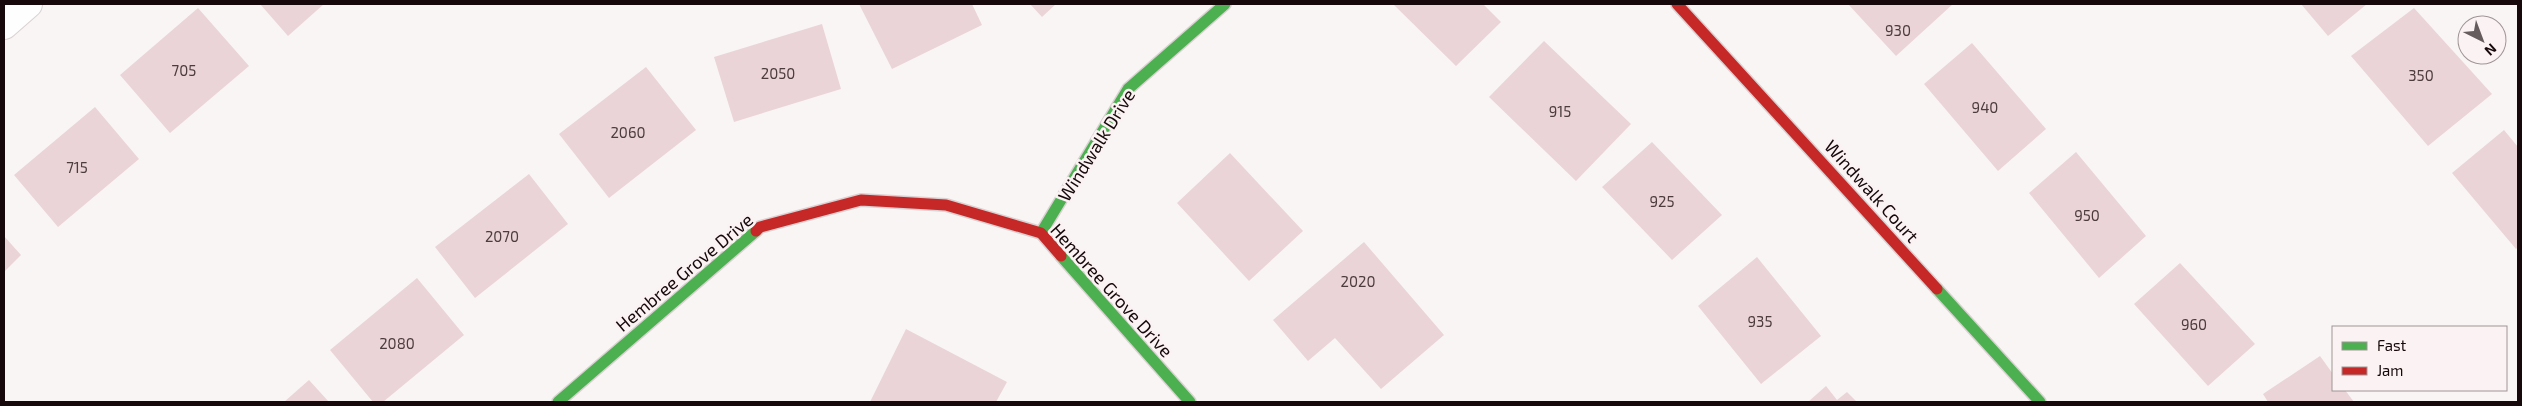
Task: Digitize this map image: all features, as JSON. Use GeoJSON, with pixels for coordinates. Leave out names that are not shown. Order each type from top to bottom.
{"type":"FeatureCollection","features":[{"type":"Feature","properties":{"kind":"street"},"geometry":{"type":"LineString","coordinates":[[4,25],[28,4]]}},
{"type":"Feature","properties":{"kind":"street","name":"Windwalk Drive"},"geometry":{"type":"LineString","coordinates":[[1041,233],[1128,89],[1225,4]]}},
{"type":"Feature","properties":{"kind":"street","name":"Windwalk Court"},"geometry":{"type":"LineString","coordinates":[[1677,4],[2040,402]]}},
{"type":"Feature","properties":{"kind":"street","name":"Hembree Grove Drive"},"geometry":{"type":"LineString","coordinates":[[558,402],[760,227],[861,200],[946,206],[1041,233],[1190,402]]}},
{"type":"Feature","properties":{"kind":"building"},"geometry":{"type":"Polygon","coordinates":[[[260,4],[324,4],[288,36],[260,4]]]}},
{"type":"Feature","properties":{"kind":"building"},"geometry":{"type":"Polygon","coordinates":[[[859,4],[972,4],[982,25],[892,69],[859,4]]]}},
{"type":"Feature","properties":{"kind":"building"},"geometry":{"type":"Polygon","coordinates":[[[1030,4],[1056,4],[1042,17],[1030,4]]]}},
{"type":"Feature","properties":{"kind":"building"},"geometry":{"type":"Polygon","coordinates":[[[1393,4],[1483,4],[1501,22],[1456,66],[1393,4]]]}},
{"type":"Feature","properties":{"kind":"building"},"geometry":{"type":"Polygon","coordinates":[[[1848,4],[1953,4],[1896,56],[1848,4]]]}},
{"type":"Feature","properties":{"kind":"building"},"geometry":{"type":"Polygon","coordinates":[[[2301,4],[2367,4],[2328,36],[2301,4]]]}},
{"type":"Feature","properties":{"kind":"building"},"geometry":{"type":"Polygon","coordinates":[[[198,8],[249,66],[170,133],[120,75],[198,8]]]}},
{"type":"Feature","properties":{"kind":"building"},"geometry":{"type":"Polygon","coordinates":[[[2414,8],[2457,55],[2457,65],[2466,65],[2492,94],[2428,146],[2351,56],[2414,8]]]}},
{"type":"Feature","properties":{"kind":"building"},"geometry":{"type":"Polygon","coordinates":[[[822,24],[841,89],[734,122],[714,57],[822,24]]]}},
{"type":"Feature","properties":{"kind":"building"},"geometry":{"type":"Polygon","coordinates":[[[1544,41],[1631,124],[1576,181],[1489,97],[1544,41]]]}},
{"type":"Feature","properties":{"kind":"building"},"geometry":{"type":"Polygon","coordinates":[[[1972,43],[2046,129],[1998,171],[1924,84],[1972,43]]]}},
{"type":"Feature","properties":{"kind":"building"},"geometry":{"type":"Polygon","coordinates":[[[646,67],[696,130],[609,198],[559,134],[646,67]]]}},
{"type":"Feature","properties":{"kind":"building"},"geometry":{"type":"Polygon","coordinates":[[[95,107],[139,159],[58,227],[14,175],[95,107]]]}},
{"type":"Feature","properties":{"kind":"building"},"geometry":{"type":"Polygon","coordinates":[[[2504,130],[2518,147],[2518,247],[2516,249],[2452,173],[2504,130]]]}},
{"type":"Feature","properties":{"kind":"building"},"geometry":{"type":"Polygon","coordinates":[[[1652,142],[1722,215],[1672,260],[1602,187],[1652,142]]]}},
{"type":"Feature","properties":{"kind":"building"},"geometry":{"type":"Polygon","coordinates":[[[2076,152],[2146,236],[2099,278],[2029,193],[2076,152]]]}},
{"type":"Feature","properties":{"kind":"building"},"geometry":{"type":"Polygon","coordinates":[[[1230,153],[1303,231],[1249,281],[1177,203],[1230,153]]]}},
{"type":"Feature","properties":{"kind":"building"},"geometry":{"type":"Polygon","coordinates":[[[529,174],[568,224],[475,298],[435,247],[529,174]]]}},
{"type":"Feature","properties":{"kind":"building"},"geometry":{"type":"Polygon","coordinates":[[[4,236],[21,255],[4,272],[4,236]]]}},
{"type":"Feature","properties":{"kind":"building"},"geometry":{"type":"Polygon","coordinates":[[[1364,242],[1444,335],[1381,389],[1335,338],[1308,361],[1273,320],[1364,242]]]}},
{"type":"Feature","properties":{"kind":"building"},"geometry":{"type":"Polygon","coordinates":[[[1757,257],[1821,336],[1761,384],[1698,306],[1757,257]]]}},
{"type":"Feature","properties":{"kind":"building"},"geometry":{"type":"Polygon","coordinates":[[[2180,263],[2255,344],[2208,386],[2134,304],[2180,263]]]}},
{"type":"Feature","properties":{"kind":"building"},"geometry":{"type":"Polygon","coordinates":[[[417,278],[464,335],[383,402],[373,402],[330,350],[417,278]]]}},
{"type":"Feature","properties":{"kind":"building"},"geometry":{"type":"Polygon","coordinates":[[[906,329],[1007,382],[996,402],[870,402],[906,329]]]}},
{"type":"Feature","properties":{"kind":"building"},"geometry":{"type":"Polygon","coordinates":[[[2320,356],[2332,373],[2332,391],[2346,391],[2354,402],[2268,402],[2263,394],[2320,356]]]}},
{"type":"Feature","properties":{"kind":"building"},"geometry":{"type":"Polygon","coordinates":[[[309,380],[329,402],[284,402],[309,380]]]}},
{"type":"Feature","properties":{"kind":"building"},"geometry":{"type":"Polygon","coordinates":[[[1826,386],[1837,400],[1847,392],[1857,402],[1808,402],[1826,386]]]}},
{"type":"Feature","properties":{"kind":"traffic: fast"},"geometry":{"type":"LineString","coordinates":[[1041,233],[1128,89],[1225,4]]}},
{"type":"Feature","properties":{"kind":"traffic: fast"},"geometry":{"type":"LineString","coordinates":[[558,402],[756,231]]}},
{"type":"Feature","properties":{"kind":"traffic: fast"},"geometry":{"type":"LineString","coordinates":[[1061,256],[1190,402]]}},
{"type":"Feature","properties":{"kind":"traffic: fast"},"geometry":{"type":"LineString","coordinates":[[1937,289],[2040,402]]}},
{"type":"Feature","properties":{"kind":"traffic: jam"},"geometry":{"type":"LineString","coordinates":[[1677,4],[1937,289]]}},
{"type":"Feature","properties":{"kind":"traffic: jam"},"geometry":{"type":"LineString","coordinates":[[756,231],[760,227],[861,200],[946,205],[1041,233],[1061,256]]}}]}
